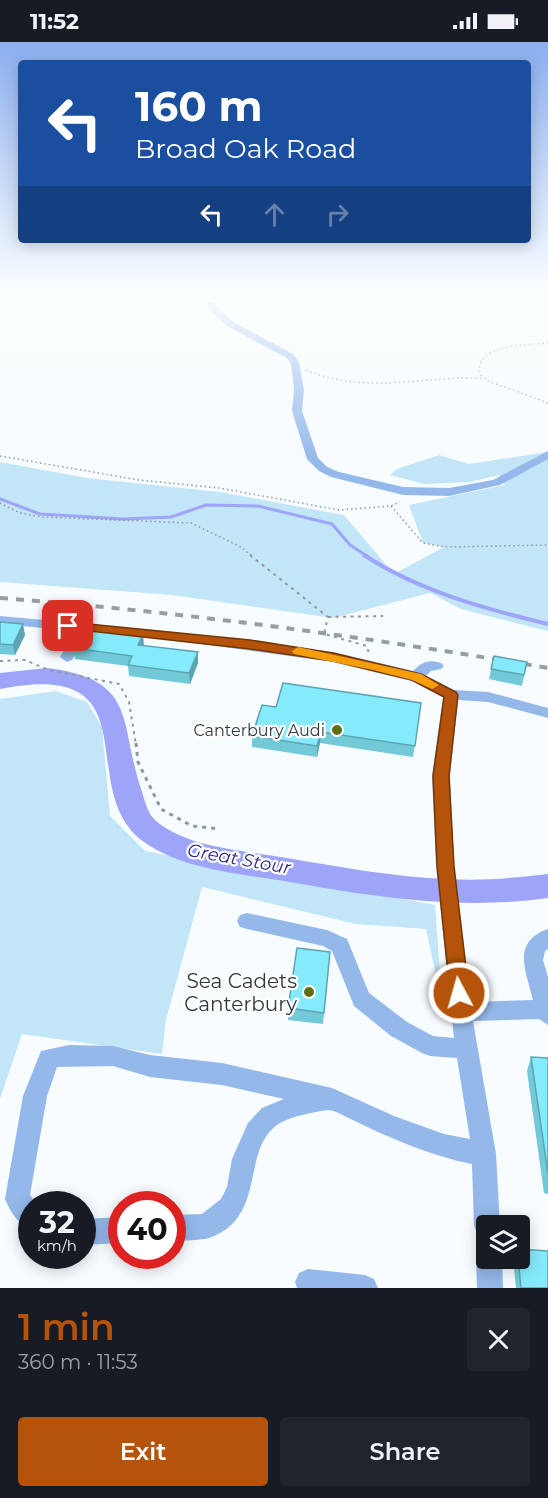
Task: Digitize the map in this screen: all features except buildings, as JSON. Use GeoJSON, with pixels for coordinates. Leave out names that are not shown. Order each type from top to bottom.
{"type":"FeatureCollection","features":[{"type":"Feature","properties":{"kind":"street"},"geometry":{"type":"LineString","coordinates":[[275,348],[290,356],[296,364],[299,390],[297,411],[313,459],[323,469],[335,475],[403,491],[449,492],[496,483],[548,454]]}},
{"type":"Feature","properties":{"kind":"street"},"geometry":{"type":"LineString","coordinates":[[0,620],[260,646],[373,666],[416,677],[451,695],[488,697],[548,713]]}},
{"type":"Feature","properties":{"kind":"street"},"geometry":{"type":"LineString","coordinates":[[67,657],[84,627]]}},
{"type":"Feature","properties":{"kind":"street"},"geometry":{"type":"LineString","coordinates":[[416,677],[427,666],[436,666]]}},
{"type":"Feature","properties":{"kind":"street"},"geometry":{"type":"LineString","coordinates":[[451,695],[441,776],[445,866],[461,1012],[484,1154],[487,1215]]}},
{"type":"Feature","properties":{"kind":"street"},"geometry":{"type":"LineString","coordinates":[[247,921],[327,938],[340,945],[361,999],[399,1029],[430,1046],[467,1049]]}},
{"type":"Feature","properties":{"kind":"street"},"geometry":{"type":"LineString","coordinates":[[461,1012],[547,1012],[533,960],[536,947],[548,937]]}},
{"type":"Feature","properties":{"kind":"street"},"geometry":{"type":"LineString","coordinates":[[18,1191],[35,1096],[49,1058],[69,1055],[113,1056],[150,1066],[222,1074],[332,1099],[390,1126],[444,1146],[484,1154]]}},
{"type":"Feature","properties":{"kind":"street"},"geometry":{"type":"LineString","coordinates":[[186,1228],[206,1227],[230,1208],[239,1189],[244,1159],[256,1131],[270,1116],[294,1106],[332,1099]]}},
{"type":"Feature","properties":{"kind":"street"},"geometry":{"type":"LineString","coordinates":[[489,1269],[490,1288]]}},
{"type":"Feature","properties":{"kind":"street"},"geometry":{"type":"LineString","coordinates":[[308,1282],[365,1288]]}},
{"type":"Feature","properties":{"kind":"path"},"geometry":{"type":"LineString","coordinates":[[483,378],[479,373],[480,361],[485,356],[509,348]]}},
{"type":"Feature","properties":{"kind":"path"},"geometry":{"type":"LineString","coordinates":[[296,364],[312,373],[328,378],[372,384],[447,377],[483,378],[548,403]]}},
{"type":"Feature","properties":{"kind":"path"},"geometry":{"type":"LineString","coordinates":[[0,456],[139,480],[219,488],[339,510],[391,506],[426,493]]}},
{"type":"Feature","properties":{"kind":"path"},"geometry":{"type":"LineString","coordinates":[[0,503],[20,513],[42,517],[191,523],[241,547],[328,617],[383,616]]}},
{"type":"Feature","properties":{"kind":"path"},"geometry":{"type":"LineString","coordinates":[[391,506],[423,543],[445,547],[548,545]]}},
{"type":"Feature","properties":{"kind":"path"},"geometry":{"type":"LineString","coordinates":[[328,617],[324,634],[367,646],[373,666]]}},
{"type":"Feature","properties":{"kind":"path"},"geometry":{"type":"LineString","coordinates":[[0,661],[25,660],[49,670],[119,684],[129,702],[133,718],[138,762],[160,809],[192,826],[220,829]]}},
{"type":"Feature","properties":{"kind":"shaded area"},"geometry":{"type":"Polygon","coordinates":[[[548,452],[548,631],[461,609],[430,593],[333,618],[172,595],[0,582],[0,462],[87,478],[220,492],[344,515],[394,574],[444,547],[423,543],[409,505],[505,485],[499,475],[470,482],[424,484],[390,475],[397,469],[439,455],[469,464],[548,452]]]}},
{"type":"Feature","properties":{"kind":"shaded area"},"geometry":{"type":"Polygon","coordinates":[[[56,691],[87,702],[102,727],[110,816],[145,851],[435,905],[442,1003],[426,929],[356,924],[202,887],[166,1020],[162,1054],[22,1034],[0,1099],[0,699],[56,691]]]}},
{"type":"Feature","properties":{"kind":"waterway"},"geometry":{"type":"LineString","coordinates":[[0,499],[40,514],[123,519],[171,517],[206,505],[258,506],[332,524],[350,545],[367,556]]}},
{"type":"Feature","properties":{"kind":"waterway"},"geometry":{"type":"LineString","coordinates":[[364,555],[385,568],[430,589],[500,612],[548,624]]}},
{"type":"Feature","properties":{"kind":"waterway","name":"Great Stour"},"geometry":{"type":"LineString","coordinates":[[0,681],[47,676],[64,678],[93,690],[104,701],[112,715],[122,770],[138,819],[144,827],[175,846],[210,857],[414,889],[481,892],[548,886]]}},
{"type":"Feature","properties":{"kind":"railway"},"geometry":{"type":"LineString","coordinates":[[0,598],[138,610],[275,627],[548,668]]}},
{"type":"Feature","properties":{"kind":"slow traffic"},"geometry":{"type":"LineString","coordinates":[[298,651],[373,666],[416,677],[432,685]]}},
{"type":"Feature","properties":{"kind":"place","name":"Canterbury Audi"},"geometry":{"type":"Point","coordinates":[337,730]}},
{"type":"Feature","properties":{"kind":"place","name":"Sea Cadets Canterbury"},"geometry":{"type":"Point","coordinates":[309,992]}},
{"type":"Feature","properties":{"kind":"route"},"geometry":{"type":"LineString","coordinates":[[68,626],[165,635],[333,657],[416,677],[451,695],[441,776],[445,866],[459,993]]}}]}
